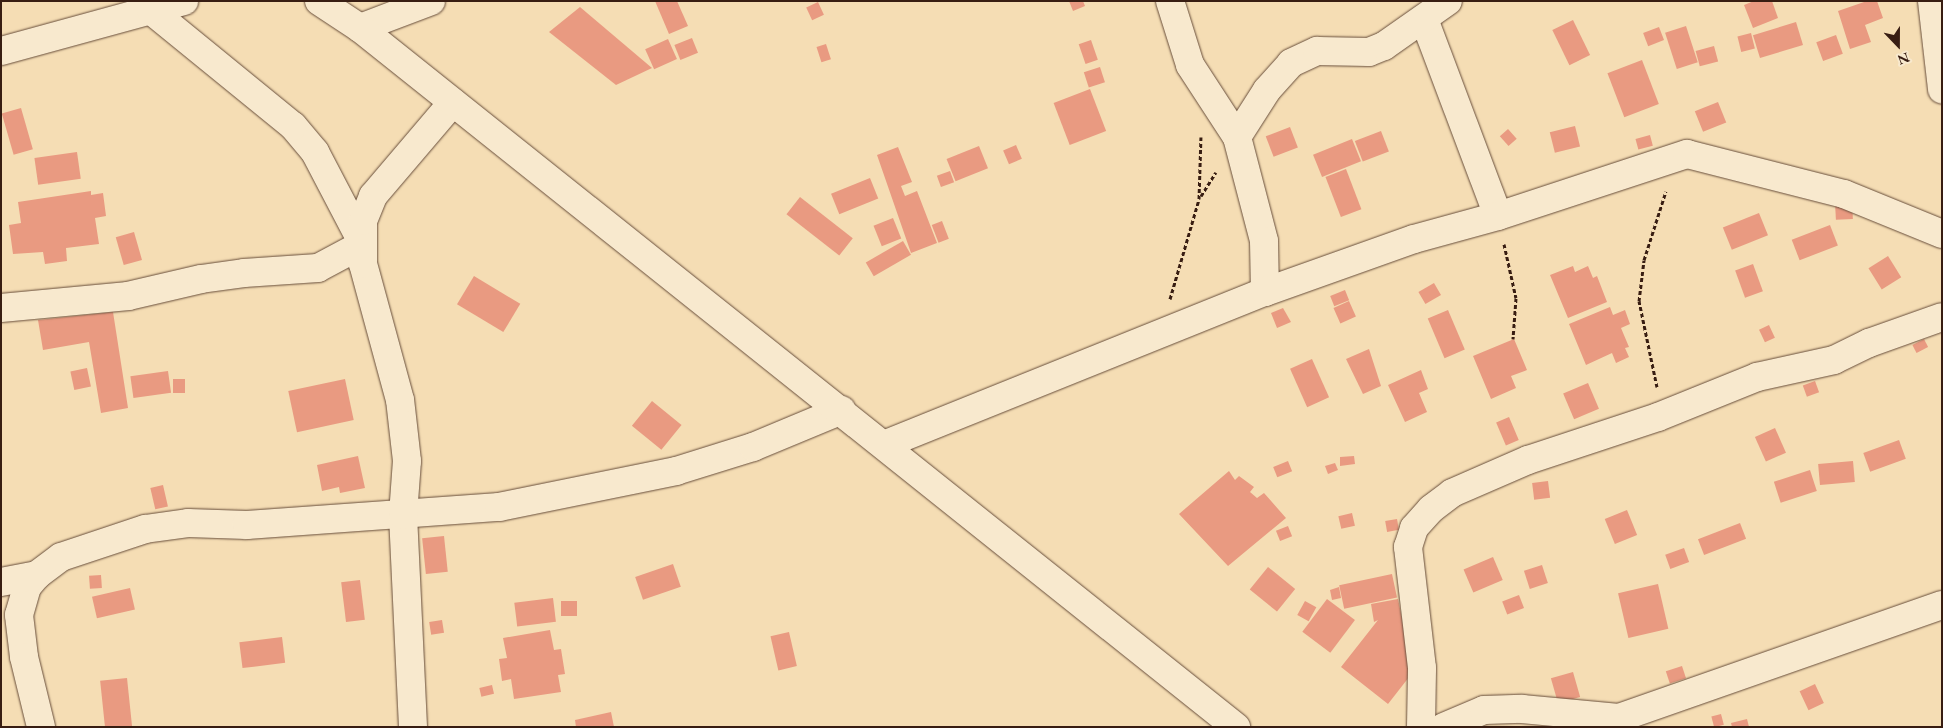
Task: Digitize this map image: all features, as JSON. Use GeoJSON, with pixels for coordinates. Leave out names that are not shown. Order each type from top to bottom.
{"type":"FeatureCollection","features":[{"type":"Feature","properties":{"kind":"street"},"geometry":{"type":"LineString","coordinates":[[1,50],[184,1]]}},
{"type":"Feature","properties":{"kind":"street"},"geometry":{"type":"LineString","coordinates":[[319,1],[360,28],[886,444],[1236,727]]}},
{"type":"Feature","properties":{"kind":"street"},"geometry":{"type":"LineString","coordinates":[[360,28],[431,1]]}},
{"type":"Feature","properties":{"kind":"street"},"geometry":{"type":"LineString","coordinates":[[1170,1],[1190,65],[1237,137],[1264,241],[1265,292]]}},
{"type":"Feature","properties":{"kind":"street"},"geometry":{"type":"LineString","coordinates":[[1237,137],[1267,90],[1291,63],[1317,51],[1369,52],[1384,46],[1448,1]]}},
{"type":"Feature","properties":{"kind":"street"},"geometry":{"type":"LineString","coordinates":[[1932,1],[1942,89]]}},
{"type":"Feature","properties":{"kind":"street"},"geometry":{"type":"LineString","coordinates":[[151,10],[293,126],[315,152],[363,244]]}},
{"type":"Feature","properties":{"kind":"street"},"geometry":{"type":"LineString","coordinates":[[1424,19],[1498,216]]}},
{"type":"Feature","properties":{"kind":"street"},"geometry":{"type":"LineString","coordinates":[[413,727],[402,515],[407,461],[400,400],[369,291],[363,244],[363,221],[373,196],[453,102]]}},
{"type":"Feature","properties":{"kind":"street"},"geometry":{"type":"LineString","coordinates":[[886,444],[1152,339],[1265,292],[1414,239],[1498,216],[1687,154],[1844,194],[1942,234]]}},
{"type":"Feature","properties":{"kind":"street"},"geometry":{"type":"LineString","coordinates":[[1,308],[128,296],[235,274],[318,268],[363,244]]}},
{"type":"Feature","properties":{"kind":"street"},"geometry":{"type":"LineString","coordinates":[[1421,727],[1422,668],[1408,548],[1414,528],[1430,509],[1452,493],[1528,460],[1658,417],[1757,377],[1834,360],[1869,343],[1942,317]]}},
{"type":"Feature","properties":{"kind":"street"},"geometry":{"type":"LineString","coordinates":[[41,727],[24,657],[19,615],[27,587],[37,575],[62,557],[145,529],[188,523],[247,526],[499,506],[676,472],[753,447],[842,410]]}},
{"type":"Feature","properties":{"kind":"street"},"geometry":{"type":"LineString","coordinates":[[1,582],[37,575]]}},
{"type":"Feature","properties":{"kind":"street"},"geometry":{"type":"LineString","coordinates":[[1444,727],[1484,710],[1522,709],[1618,718],[1942,605]]}},
{"type":"Feature","properties":{"kind":"street"},"geometry":{"type":"LineString","coordinates":[[1,623],[24,657]]}},
{"type":"Feature","properties":{"kind":"path"},"geometry":{"type":"LineString","coordinates":[[1152,339],[1176,285],[1200,199],[1200,134]]}},
{"type":"Feature","properties":{"kind":"path"},"geometry":{"type":"LineString","coordinates":[[1658,417],[1658,394],[1639,301],[1644,260],[1659,206],[1687,154]]}},
{"type":"Feature","properties":{"kind":"path"},"geometry":{"type":"LineString","coordinates":[[1498,216],[1516,298],[1514,339]]}},
{"type":"Feature","properties":{"kind":"building"},"geometry":{"type":"Polygon","coordinates":[[[655,1],[677,1],[688,26],[669,34],[655,1]]]}},
{"type":"Feature","properties":{"kind":"building"},"geometry":{"type":"Polygon","coordinates":[[[1069,1],[1083,1],[1085,6],[1073,11],[1069,1]]]}},
{"type":"Feature","properties":{"kind":"building"},"geometry":{"type":"Polygon","coordinates":[[[1754,1],[1772,1],[1778,18],[1753,28],[1744,5],[1754,1]]]}},
{"type":"Feature","properties":{"kind":"building"},"geometry":{"type":"Polygon","coordinates":[[[1867,1],[1877,1],[1883,18],[1865,25],[1871,42],[1850,49],[1838,11],[1867,1]]]}},
{"type":"Feature","properties":{"kind":"building"},"geometry":{"type":"Polygon","coordinates":[[[818,2],[824,15],[812,20],[806,7],[818,2]]]}},
{"type":"Feature","properties":{"kind":"building"},"geometry":{"type":"Polygon","coordinates":[[[580,7],[652,68],[616,85],[549,32],[580,7]]]}},
{"type":"Feature","properties":{"kind":"building"},"geometry":{"type":"Polygon","coordinates":[[[1573,20],[1590,55],[1569,65],[1552,30],[1573,20]]]}},
{"type":"Feature","properties":{"kind":"building"},"geometry":{"type":"Polygon","coordinates":[[[1796,22],[1803,45],[1760,58],[1753,35],[1796,22]]]}},
{"type":"Feature","properties":{"kind":"building"},"geometry":{"type":"Polygon","coordinates":[[[1686,26],[1698,62],[1677,69],[1665,33],[1686,26]]]}},
{"type":"Feature","properties":{"kind":"building"},"geometry":{"type":"Polygon","coordinates":[[[1659,27],[1664,40],[1648,46],[1643,33],[1659,27]]]}},
{"type":"Feature","properties":{"kind":"building"},"geometry":{"type":"Polygon","coordinates":[[[1751,33],[1755,49],[1741,52],[1737,36],[1751,33]]]}},
{"type":"Feature","properties":{"kind":"building"},"geometry":{"type":"Polygon","coordinates":[[[1836,35],[1843,54],[1823,61],[1816,42],[1836,35]]]}},
{"type":"Feature","properties":{"kind":"building"},"geometry":{"type":"Polygon","coordinates":[[[692,38],[698,53],[680,60],[674,45],[692,38]]]}},
{"type":"Feature","properties":{"kind":"building"},"geometry":{"type":"Polygon","coordinates":[[[668,39],[677,59],[654,69],[645,49],[668,39]]]}},
{"type":"Feature","properties":{"kind":"building"},"geometry":{"type":"Polygon","coordinates":[[[1091,40],[1098,60],[1086,64],[1079,44],[1091,40]]]}},
{"type":"Feature","properties":{"kind":"building"},"geometry":{"type":"Polygon","coordinates":[[[826,44],[831,59],[821,62],[816,47],[826,44]]]}},
{"type":"Feature","properties":{"kind":"building"},"geometry":{"type":"Polygon","coordinates":[[[1714,46],[1718,61],[1700,66],[1696,51],[1714,46]]]}},
{"type":"Feature","properties":{"kind":"building"},"geometry":{"type":"Polygon","coordinates":[[[1642,60],[1659,104],[1624,117],[1607,73],[1642,60]]]}},
{"type":"Feature","properties":{"kind":"building"},"geometry":{"type":"Polygon","coordinates":[[[1100,67],[1105,82],[1089,87],[1084,72],[1100,67]]]}},
{"type":"Feature","properties":{"kind":"building"},"geometry":{"type":"Polygon","coordinates":[[[1090,89],[1106,131],[1070,145],[1054,103],[1090,89]]]}},
{"type":"Feature","properties":{"kind":"building"},"geometry":{"type":"Polygon","coordinates":[[[1718,102],[1726,122],[1703,132],[1695,111],[1718,102]]]}},
{"type":"Feature","properties":{"kind":"building"},"geometry":{"type":"Polygon","coordinates":[[[21,108],[33,149],[14,155],[2,114],[21,108]]]}},
{"type":"Feature","properties":{"kind":"building"},"geometry":{"type":"Polygon","coordinates":[[[1575,126],[1580,146],[1555,153],[1550,132],[1575,126]]]}},
{"type":"Feature","properties":{"kind":"building"},"geometry":{"type":"Polygon","coordinates":[[[1290,127],[1298,148],[1274,157],[1266,136],[1290,127]]]}},
{"type":"Feature","properties":{"kind":"building"},"geometry":{"type":"Polygon","coordinates":[[[1508,129],[1517,139],[1509,146],[1500,136],[1508,129]]]}},
{"type":"Feature","properties":{"kind":"building"},"geometry":{"type":"Polygon","coordinates":[[[1381,131],[1389,152],[1363,162],[1355,141],[1381,131]]]}},
{"type":"Feature","properties":{"kind":"building"},"geometry":{"type":"Polygon","coordinates":[[[1650,135],[1653,146],[1638,150],[1636,139],[1650,135]]]}},
{"type":"Feature","properties":{"kind":"building"},"geometry":{"type":"Polygon","coordinates":[[[1352,139],[1361,161],[1322,177],[1313,155],[1352,139]]]}},
{"type":"Feature","properties":{"kind":"building"},"geometry":{"type":"Polygon","coordinates":[[[1016,145],[1022,159],[1009,164],[1003,150],[1016,145]]]}},
{"type":"Feature","properties":{"kind":"building"},"geometry":{"type":"Polygon","coordinates":[[[979,146],[988,168],[956,181],[947,159],[979,146]]]}},
{"type":"Feature","properties":{"kind":"building"},"geometry":{"type":"Polygon","coordinates":[[[898,147],[912,182],[901,186],[905,196],[917,191],[937,243],[911,253],[877,155],[898,147]]]}},
{"type":"Feature","properties":{"kind":"building"},"geometry":{"type":"Polygon","coordinates":[[[77,152],[81,179],[38,185],[34,158],[77,152]]]}},
{"type":"Feature","properties":{"kind":"building"},"geometry":{"type":"Polygon","coordinates":[[[1346,169],[1361,209],[1341,217],[1325,177],[1346,169]]]}},
{"type":"Feature","properties":{"kind":"building"},"geometry":{"type":"Polygon","coordinates":[[[950,171],[954,182],[941,187],[937,176],[950,171]]]}},
{"type":"Feature","properties":{"kind":"building"},"geometry":{"type":"Polygon","coordinates":[[[870,178],[878,198],[839,214],[831,194],[870,178]]]}},
{"type":"Feature","properties":{"kind":"building"},"geometry":{"type":"Polygon","coordinates":[[[91,191],[91,195],[103,193],[106,216],[95,218],[99,244],[66,248],[67,261],[45,264],[43,252],[13,254],[9,225],[21,223],[18,202],[91,191]]]}},
{"type":"Feature","properties":{"kind":"building"},"geometry":{"type":"Polygon","coordinates":[[[800,197],[853,238],[839,256],[786,214],[800,197]]]}},
{"type":"Feature","properties":{"kind":"building"},"geometry":{"type":"Polygon","coordinates":[[[1852,202],[1853,219],[1836,220],[1835,203],[1852,202]]]}},
{"type":"Feature","properties":{"kind":"building"},"geometry":{"type":"Polygon","coordinates":[[[1759,213],[1768,235],[1732,250],[1723,228],[1759,213]]]}},
{"type":"Feature","properties":{"kind":"building"},"geometry":{"type":"Polygon","coordinates":[[[893,218],[901,238],[882,246],[874,226],[893,218]]]}},
{"type":"Feature","properties":{"kind":"building"},"geometry":{"type":"Polygon","coordinates":[[[942,221],[949,239],[939,243],[932,225],[942,221]]]}},
{"type":"Feature","properties":{"kind":"building"},"geometry":{"type":"Polygon","coordinates":[[[1830,225],[1838,246],[1800,260],[1792,240],[1830,225]]]}},
{"type":"Feature","properties":{"kind":"building"},"geometry":{"type":"Polygon","coordinates":[[[134,232],[142,260],[124,265],[116,237],[134,232]]]}},
{"type":"Feature","properties":{"kind":"building"},"geometry":{"type":"Polygon","coordinates":[[[903,241],[911,255],[874,276],[866,262],[903,241]]]}},
{"type":"Feature","properties":{"kind":"building"},"geometry":{"type":"Polygon","coordinates":[[[1888,256],[1901,277],[1882,289],[1868,268],[1888,256]]]}},
{"type":"Feature","properties":{"kind":"building"},"geometry":{"type":"Polygon","coordinates":[[[1753,264],[1763,291],[1745,298],[1735,270],[1753,264]]]}},
{"type":"Feature","properties":{"kind":"building"},"geometry":{"type":"Polygon","coordinates":[[[1573,266],[1575,272],[1588,266],[1593,278],[1597,276],[1607,302],[1568,318],[1550,275],[1573,266]]]}},
{"type":"Feature","properties":{"kind":"building"},"geometry":{"type":"Polygon","coordinates":[[[474,276],[520,304],[503,332],[457,304],[474,276]]]}},
{"type":"Feature","properties":{"kind":"building"},"geometry":{"type":"Polygon","coordinates":[[[1434,283],[1441,295],[1425,304],[1418,292],[1434,283]]]}},
{"type":"Feature","properties":{"kind":"building"},"geometry":{"type":"Polygon","coordinates":[[[1345,290],[1349,300],[1334,306],[1330,296],[1345,290]]]}},
{"type":"Feature","properties":{"kind":"building"},"geometry":{"type":"Polygon","coordinates":[[[1349,301],[1356,317],[1340,323],[1333,308],[1349,301]]]}},
{"type":"Feature","properties":{"kind":"building"},"geometry":{"type":"Polygon","coordinates":[[[1610,307],[1613,315],[1625,310],[1630,324],[1621,328],[1629,347],[1625,348],[1629,357],[1616,363],[1612,353],[1586,365],[1569,324],[1610,307]]]}},
{"type":"Feature","properties":{"kind":"building"},"geometry":{"type":"Polygon","coordinates":[[[1283,308],[1291,322],[1277,328],[1271,313],[1283,308]]]}},
{"type":"Feature","properties":{"kind":"building"},"geometry":{"type":"Polygon","coordinates":[[[1448,310],[1465,350],[1445,358],[1428,319],[1448,310]]]}},
{"type":"Feature","properties":{"kind":"building"},"geometry":{"type":"Polygon","coordinates":[[[113,312],[128,408],[101,413],[89,342],[43,350],[38,320],[113,312]]]}},
{"type":"Feature","properties":{"kind":"building"},"geometry":{"type":"Polygon","coordinates":[[[1769,325],[1775,338],[1765,342],[1759,330],[1769,325]]]}},
{"type":"Feature","properties":{"kind":"building"},"geometry":{"type":"Polygon","coordinates":[[[1514,339],[1527,370],[1511,376],[1516,388],[1491,399],[1473,356],[1514,339]]]}},
{"type":"Feature","properties":{"kind":"building"},"geometry":{"type":"Polygon","coordinates":[[[1924,339],[1928,347],[1917,353],[1912,345],[1924,339]]]}},
{"type":"Feature","properties":{"kind":"building"},"geometry":{"type":"Polygon","coordinates":[[[1369,349],[1381,386],[1363,394],[1346,359],[1369,349]]]}},
{"type":"Feature","properties":{"kind":"building"},"geometry":{"type":"Polygon","coordinates":[[[1312,359],[1329,397],[1307,407],[1290,369],[1312,359]]]}},
{"type":"Feature","properties":{"kind":"building"},"geometry":{"type":"Polygon","coordinates":[[[87,368],[91,387],[74,390],[70,372],[87,368]]]}},
{"type":"Feature","properties":{"kind":"building"},"geometry":{"type":"Polygon","coordinates":[[[1421,370],[1428,389],[1419,393],[1427,412],[1405,422],[1388,385],[1421,370]]]}},
{"type":"Feature","properties":{"kind":"building"},"geometry":{"type":"Polygon","coordinates":[[[168,371],[171,393],[133,398],[130,376],[168,371]]]}},
{"type":"Feature","properties":{"kind":"building"},"geometry":{"type":"Polygon","coordinates":[[[173,379],[185,379],[185,393],[173,393],[173,379]]]}},
{"type":"Feature","properties":{"kind":"building"},"geometry":{"type":"Polygon","coordinates":[[[345,379],[354,420],[297,432],[288,391],[345,379]]]}},
{"type":"Feature","properties":{"kind":"building"},"geometry":{"type":"Polygon","coordinates":[[[1815,381],[1819,392],[1807,397],[1803,385],[1815,381]]]}},
{"type":"Feature","properties":{"kind":"building"},"geometry":{"type":"Polygon","coordinates":[[[1588,383],[1599,409],[1574,419],[1563,394],[1588,383]]]}},
{"type":"Feature","properties":{"kind":"building"},"geometry":{"type":"Polygon","coordinates":[[[652,401],[682,425],[661,450],[632,426],[652,401]]]}},
{"type":"Feature","properties":{"kind":"building"},"geometry":{"type":"Polygon","coordinates":[[[1509,417],[1519,440],[1506,445],[1496,422],[1509,417]]]}},
{"type":"Feature","properties":{"kind":"building"},"geometry":{"type":"Polygon","coordinates":[[[1775,428],[1786,453],[1766,462],[1755,437],[1775,428]]]}},
{"type":"Feature","properties":{"kind":"building"},"geometry":{"type":"Polygon","coordinates":[[[1899,440],[1906,459],[1870,472],[1863,453],[1899,440]]]}},
{"type":"Feature","properties":{"kind":"building"},"geometry":{"type":"Polygon","coordinates":[[[358,456],[365,488],[340,493],[339,487],[322,491],[317,465],[358,456]]]}},
{"type":"Feature","properties":{"kind":"building"},"geometry":{"type":"Polygon","coordinates":[[[1354,456],[1355,464],[1340,466],[1340,457],[1354,456]]]}},
{"type":"Feature","properties":{"kind":"building"},"geometry":{"type":"Polygon","coordinates":[[[1288,461],[1292,471],[1277,477],[1273,467],[1288,461]]]}},
{"type":"Feature","properties":{"kind":"building"},"geometry":{"type":"Polygon","coordinates":[[[1853,461],[1855,482],[1820,485],[1818,464],[1853,461]]]}},
{"type":"Feature","properties":{"kind":"building"},"geometry":{"type":"Polygon","coordinates":[[[1335,463],[1338,470],[1328,474],[1325,466],[1335,463]]]}},
{"type":"Feature","properties":{"kind":"building"},"geometry":{"type":"Polygon","coordinates":[[[1810,470],[1817,491],[1781,503],[1774,482],[1810,470]]]}},
{"type":"Feature","properties":{"kind":"building"},"geometry":{"type":"Polygon","coordinates":[[[1229,471],[1235,480],[1239,476],[1254,487],[1250,492],[1257,498],[1264,493],[1286,518],[1228,566],[1179,514],[1229,471]]]}},
{"type":"Feature","properties":{"kind":"building"},"geometry":{"type":"Polygon","coordinates":[[[1548,481],[1550,498],[1534,500],[1532,483],[1548,481]]]}},
{"type":"Feature","properties":{"kind":"building"},"geometry":{"type":"Polygon","coordinates":[[[163,485],[168,506],[155,509],[150,488],[163,485]]]}},
{"type":"Feature","properties":{"kind":"building"},"geometry":{"type":"Polygon","coordinates":[[[1627,510],[1637,535],[1615,544],[1605,519],[1627,510]]]}},
{"type":"Feature","properties":{"kind":"building"},"geometry":{"type":"Polygon","coordinates":[[[1352,513],[1355,526],[1341,529],[1338,516],[1352,513]]]}},
{"type":"Feature","properties":{"kind":"building"},"geometry":{"type":"Polygon","coordinates":[[[1397,519],[1399,530],[1387,532],[1385,521],[1397,519]]]}},
{"type":"Feature","properties":{"kind":"building"},"geometry":{"type":"Polygon","coordinates":[[[1740,523],[1746,539],[1704,555],[1698,539],[1740,523]]]}},
{"type":"Feature","properties":{"kind":"building"},"geometry":{"type":"Polygon","coordinates":[[[1288,526],[1292,536],[1280,541],[1276,531],[1288,526]]]}},
{"type":"Feature","properties":{"kind":"building"},"geometry":{"type":"Polygon","coordinates":[[[444,536],[448,572],[426,574],[422,538],[444,536]]]}},
{"type":"Feature","properties":{"kind":"building"},"geometry":{"type":"Polygon","coordinates":[[[1684,548],[1689,562],[1670,569],[1665,555],[1684,548]]]}},
{"type":"Feature","properties":{"kind":"building"},"geometry":{"type":"Polygon","coordinates":[[[1493,557],[1503,580],[1473,593],[1464,570],[1493,557]]]}},
{"type":"Feature","properties":{"kind":"building"},"geometry":{"type":"Polygon","coordinates":[[[673,564],[681,587],[643,600],[635,577],[673,564]]]}},
{"type":"Feature","properties":{"kind":"building"},"geometry":{"type":"Polygon","coordinates":[[[1542,565],[1548,583],[1530,589],[1524,571],[1542,565]]]}},
{"type":"Feature","properties":{"kind":"building"},"geometry":{"type":"Polygon","coordinates":[[[1268,567],[1295,589],[1277,612],[1250,590],[1268,567]]]}},
{"type":"Feature","properties":{"kind":"building"},"geometry":{"type":"Polygon","coordinates":[[[1392,574],[1397,597],[1344,609],[1339,585],[1392,574]]]}},
{"type":"Feature","properties":{"kind":"building"},"geometry":{"type":"Polygon","coordinates":[[[101,575],[102,588],[90,589],[89,576],[101,575]]]}},
{"type":"Feature","properties":{"kind":"building"},"geometry":{"type":"Polygon","coordinates":[[[360,580],[365,620],[346,622],[341,582],[360,580]]]}},
{"type":"Feature","properties":{"kind":"building"},"geometry":{"type":"Polygon","coordinates":[[[1658,584],[1668,629],[1628,638],[1618,593],[1658,584]]]}},
{"type":"Feature","properties":{"kind":"building"},"geometry":{"type":"Polygon","coordinates":[[[1339,587],[1341,598],[1332,600],[1330,590],[1339,587]]]}},
{"type":"Feature","properties":{"kind":"building"},"geometry":{"type":"Polygon","coordinates":[[[130,588],[135,609],[97,618],[92,597],[130,588]]]}},
{"type":"Feature","properties":{"kind":"building"},"geometry":{"type":"Polygon","coordinates":[[[1519,595],[1524,608],[1507,615],[1502,601],[1519,595]]]}},
{"type":"Feature","properties":{"kind":"building"},"geometry":{"type":"Polygon","coordinates":[[[553,598],[556,622],[517,627],[514,603],[553,598]]]}},
{"type":"Feature","properties":{"kind":"building"},"geometry":{"type":"Polygon","coordinates":[[[1327,599],[1355,620],[1330,653],[1302,632],[1327,599]]]}},
{"type":"Feature","properties":{"kind":"building"},"geometry":{"type":"Polygon","coordinates":[[[1398,599],[1413,672],[1388,704],[1341,667],[1378,620],[1374,622],[1371,604],[1398,599]]]}},
{"type":"Feature","properties":{"kind":"building"},"geometry":{"type":"Polygon","coordinates":[[[561,601],[577,601],[577,616],[561,616],[561,601]]]}},
{"type":"Feature","properties":{"kind":"building"},"geometry":{"type":"Polygon","coordinates":[[[1305,601],[1316,607],[1309,621],[1297,615],[1305,601]]]}},
{"type":"Feature","properties":{"kind":"building"},"geometry":{"type":"Polygon","coordinates":[[[442,620],[444,633],[431,635],[429,622],[442,620]]]}},
{"type":"Feature","properties":{"kind":"building"},"geometry":{"type":"Polygon","coordinates":[[[550,630],[554,650],[561,649],[565,674],[558,675],[561,692],[514,699],[511,679],[502,681],[499,659],[507,658],[503,638],[550,630]]]}},
{"type":"Feature","properties":{"kind":"building"},"geometry":{"type":"Polygon","coordinates":[[[789,632],[797,666],[778,670],[770,636],[789,632]]]}},
{"type":"Feature","properties":{"kind":"building"},"geometry":{"type":"Polygon","coordinates":[[[282,637],[285,663],[242,668],[239,642],[282,637]]]}},
{"type":"Feature","properties":{"kind":"building"},"geometry":{"type":"Polygon","coordinates":[[[1682,666],[1686,678],[1670,684],[1666,671],[1682,666]]]}},
{"type":"Feature","properties":{"kind":"building"},"geometry":{"type":"Polygon","coordinates":[[[1573,672],[1580,697],[1558,703],[1551,678],[1573,672]]]}},
{"type":"Feature","properties":{"kind":"building"},"geometry":{"type":"Polygon","coordinates":[[[127,678],[132,727],[105,727],[100,681],[127,678]]]}},
{"type":"Feature","properties":{"kind":"building"},"geometry":{"type":"Polygon","coordinates":[[[1815,684],[1824,703],[1808,710],[1800,691],[1815,684]]]}},
{"type":"Feature","properties":{"kind":"building"},"geometry":{"type":"Polygon","coordinates":[[[492,685],[494,694],[481,697],[479,688],[492,685]]]}},
{"type":"Feature","properties":{"kind":"building"},"geometry":{"type":"Polygon","coordinates":[[[611,712],[614,727],[576,727],[575,720],[611,712]]]}},
{"type":"Feature","properties":{"kind":"building"},"geometry":{"type":"Polygon","coordinates":[[[1721,714],[1724,725],[1714,727],[1711,717],[1721,714]]]}},
{"type":"Feature","properties":{"kind":"building"},"geometry":{"type":"Polygon","coordinates":[[[1747,719],[1749,727],[1732,727],[1731,723],[1747,719]]]}}]}
